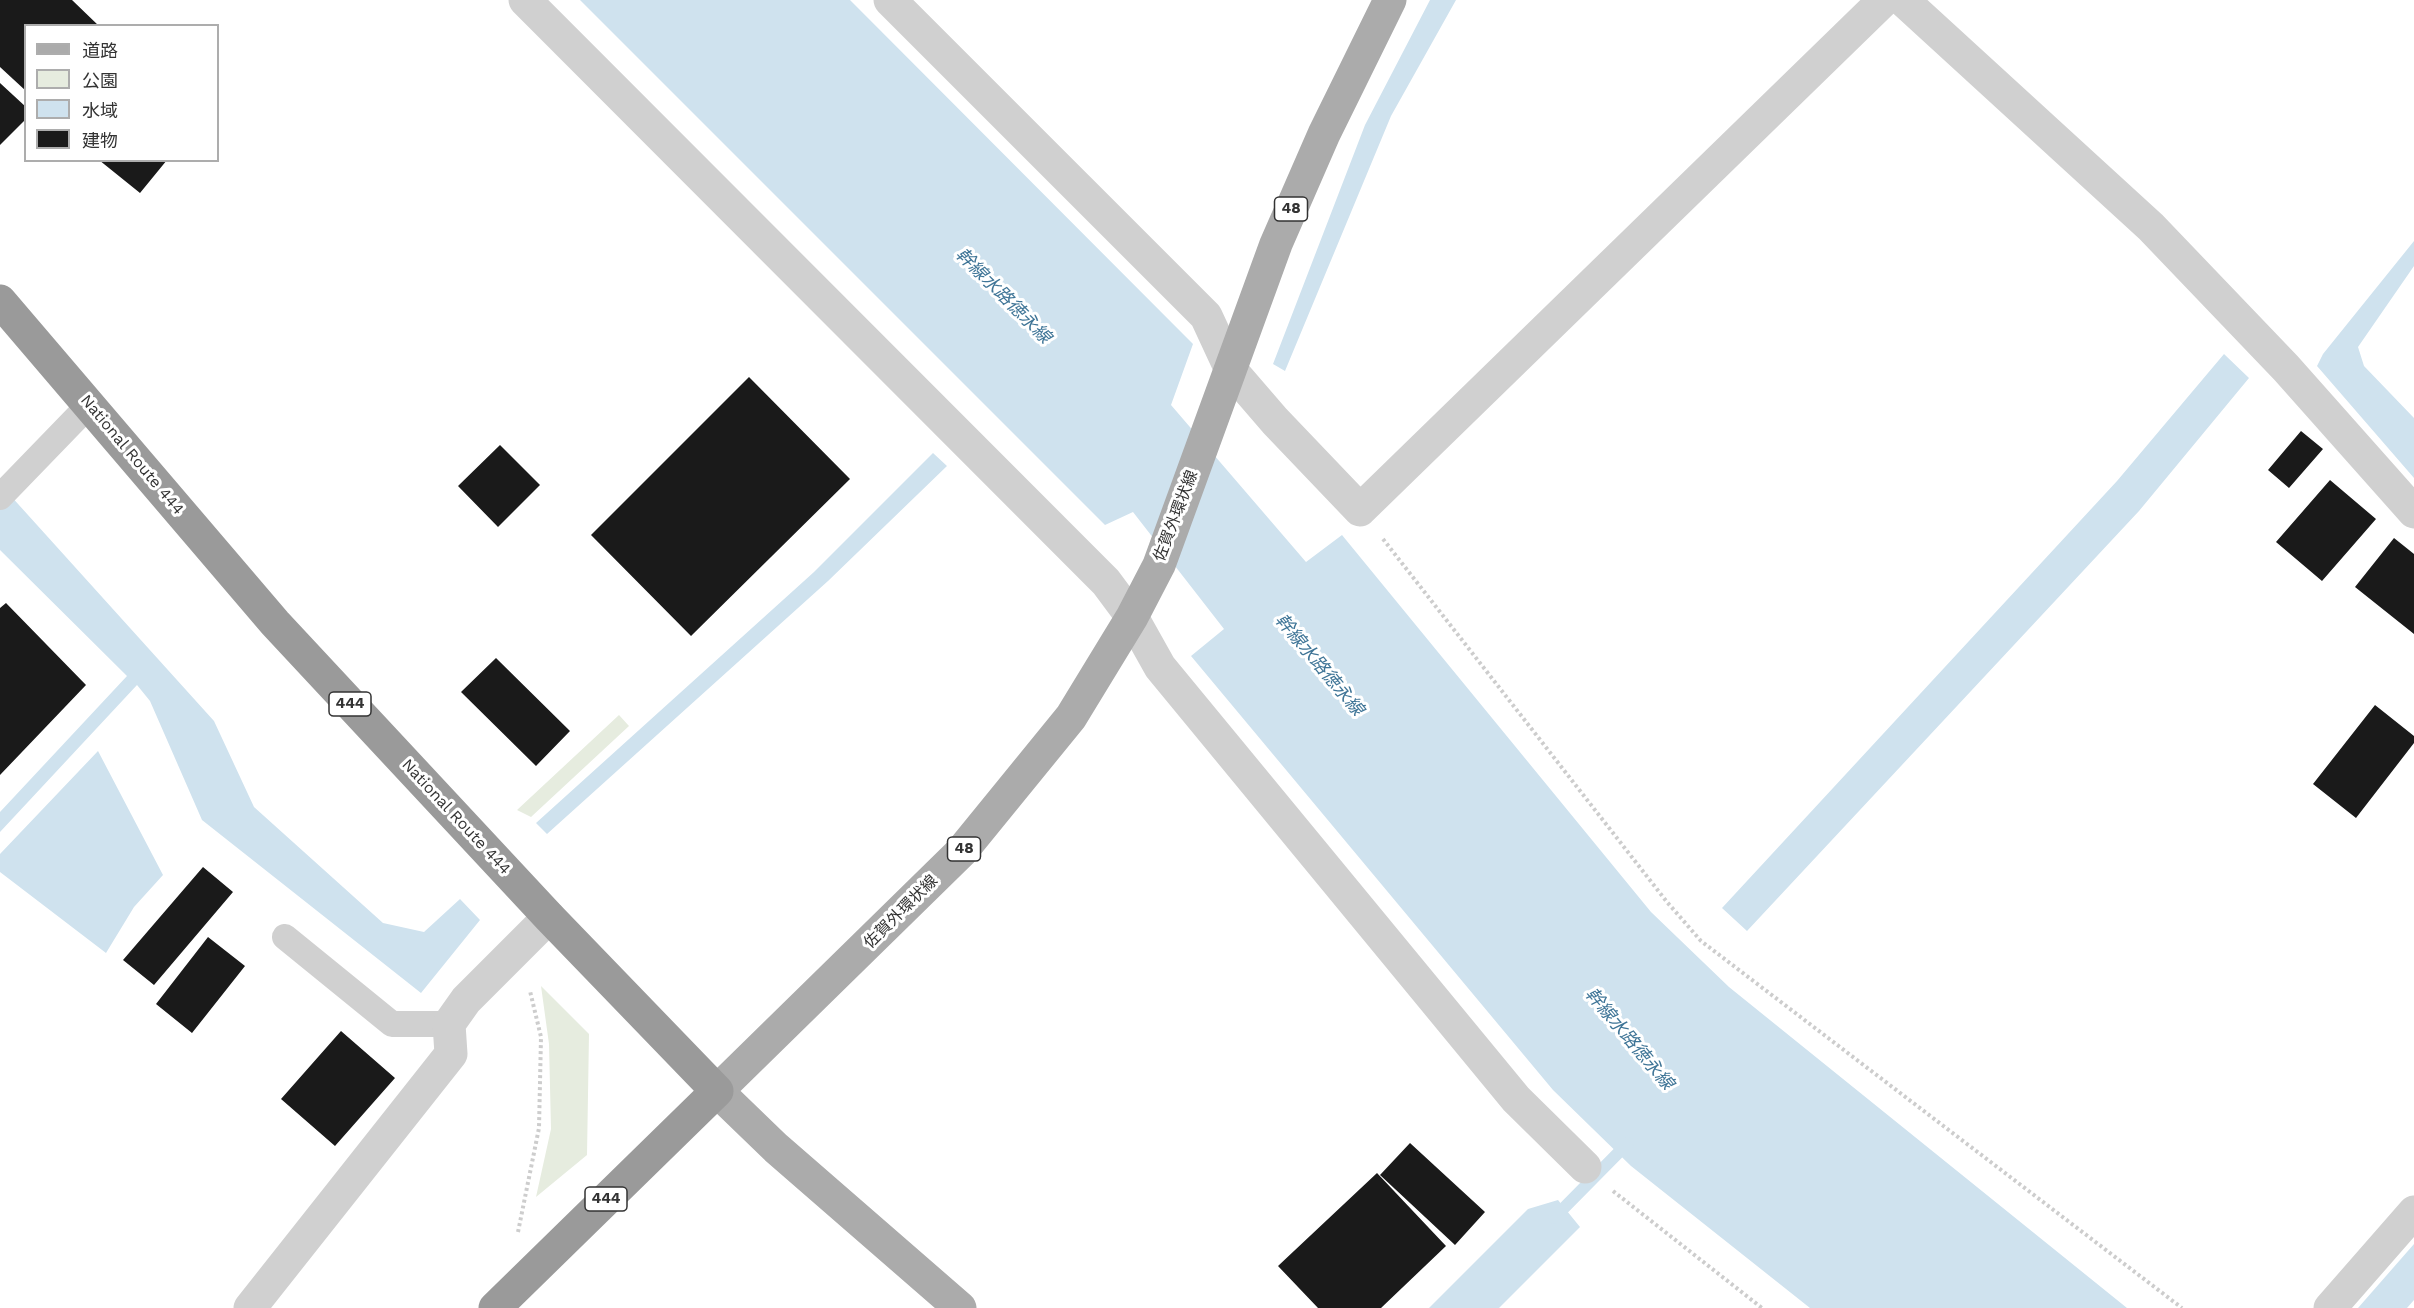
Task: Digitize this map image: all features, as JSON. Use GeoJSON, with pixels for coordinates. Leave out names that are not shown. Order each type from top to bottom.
{"type":"FeatureCollection","features":[{"type":"Feature","properties":{"kind":"highway","name":"National Route 444"},"geometry":{"type":"LineString","coordinates":[[0,301],[275,623],[549,917],[717,1091]]}},
{"type":"Feature","properties":{"kind":"highway","name":"444"},"geometry":{"type":"LineString","coordinates":[[495,1308],[717,1091]]}},
{"type":"Feature","properties":{"kind":"main road","name":"48"},"geometry":{"type":"LineString","coordinates":[[1231,370],[1276,244],[1324,134],[1390,0]]}},
{"type":"Feature","properties":{"kind":"main road","name":"佐賀外環状線"},"geometry":{"type":"LineString","coordinates":[[717,1091],[961,852],[1071,717],[1132,617],[1159,565],[1231,370]]}},
{"type":"Feature","properties":{"kind":"main road"},"geometry":{"type":"LineString","coordinates":[[717,1091],[776,1148],[960,1308]]}},
{"type":"Feature","properties":{"kind":"street"},"geometry":{"type":"LineString","coordinates":[[525,0],[1106,582],[1132,617],[1160,667],[1516,1099],[1596,1176]]}},
{"type":"Feature","properties":{"kind":"street"},"geometry":{"type":"LineString","coordinates":[[890,0],[1206,316],[1231,370],[1275,421],[1360,510],[1884,0]]}},
{"type":"Feature","properties":{"kind":"street"},"geometry":{"type":"LineString","coordinates":[[1903,0],[2151,228],[2286,368],[2414,512]]}},
{"type":"Feature","properties":{"kind":"street"},"geometry":{"type":"LineString","coordinates":[[250,1308],[451,1054],[449,1024],[466,1000],[549,917]]}},
{"type":"Feature","properties":{"kind":"street"},"geometry":{"type":"LineString","coordinates":[[2330,1308],[2414,1212]]}},
{"type":"Feature","properties":{"kind":"lane"},"geometry":{"type":"LineString","coordinates":[[8,489],[89,405]]}},
{"type":"Feature","properties":{"kind":"lane"},"geometry":{"type":"LineString","coordinates":[[285,937],[392,1023],[449,1024]]}},
{"type":"Feature","properties":{"kind":"path"},"geometry":{"type":"LineString","coordinates":[[1360,510],[1666,902],[1701,941],[2182,1308]]}},
{"type":"Feature","properties":{"kind":"path"},"geometry":{"type":"LineString","coordinates":[[517,1236],[539,1128],[541,1037],[519,947]]}},
{"type":"Feature","properties":{"kind":"path"},"geometry":{"type":"LineString","coordinates":[[1596,1176],[1762,1308]]}},
{"type":"Feature","properties":{"kind":"green space"},"geometry":{"type":"Polygon","coordinates":[[[619,715],[629,726],[531,817],[517,810],[619,715]]]}},
{"type":"Feature","properties":{"kind":"green space"},"geometry":{"type":"Polygon","coordinates":[[[541,986],[589,1034],[587,1155],[536,1197],[551,1129],[549,1044],[541,986]]]}},
{"type":"Feature","properties":{"kind":"water","name":"幹線水路徳永線"},"geometry":{"type":"Polygon","coordinates":[[[580,0],[850,0],[1193,344],[1171,405],[1306,562],[1342,535],[1651,912],[1729,987],[2127,1308],[1810,1308],[1631,1166],[1553,1090],[1191,656],[1224,629],[1133,512],[1105,525],[580,0]]]}},
{"type":"Feature","properties":{"kind":"water"},"geometry":{"type":"Polygon","coordinates":[[[1430,0],[1456,0],[1391,116],[1285,371],[1273,364],[1365,125],[1430,0]]]}},
{"type":"Feature","properties":{"kind":"water"},"geometry":{"type":"Polygon","coordinates":[[[2414,241],[2414,266],[2358,347],[2364,366],[2414,418],[2414,478],[2317,366],[2323,354],[2414,241]]]}},
{"type":"Feature","properties":{"kind":"water"},"geometry":{"type":"Polygon","coordinates":[[[2224,354],[2249,378],[2139,511],[1747,931],[1722,908],[2117,481],[2224,354]]]}},
{"type":"Feature","properties":{"kind":"water"},"geometry":{"type":"Polygon","coordinates":[[[933,453],[947,466],[828,581],[547,834],[536,823],[814,572],[933,453]]]}},
{"type":"Feature","properties":{"kind":"water"},"geometry":{"type":"Polygon","coordinates":[[[0,484],[214,721],[254,807],[383,923],[424,932],[460,899],[480,920],[421,993],[202,820],[150,701],[137,685],[0,832],[0,812],[127,676],[0,550],[0,484]]]}},
{"type":"Feature","properties":{"kind":"water"},"geometry":{"type":"Polygon","coordinates":[[[98,751],[163,875],[134,907],[106,953],[0,872],[0,854],[98,751]]]}},
{"type":"Feature","properties":{"kind":"water"},"geometry":{"type":"Polygon","coordinates":[[[1558,1200],[1580,1227],[1499,1308],[1429,1308],[1528,1209],[1558,1200]]]}},
{"type":"Feature","properties":{"kind":"water"},"geometry":{"type":"Polygon","coordinates":[[[2414,1244],[2414,1300],[2407,1308],[2358,1308],[2414,1244]]]}},
{"type":"Feature","properties":{"kind":"building"},"geometry":{"type":"Polygon","coordinates":[[[0,0],[72,0],[97,24],[24,24],[24,89],[0,67],[0,0]]]}},
{"type":"Feature","properties":{"kind":"building"},"geometry":{"type":"Polygon","coordinates":[[[0,83],[24,105],[24,121],[0,145],[0,83]]]}},
{"type":"Feature","properties":{"kind":"building"},"geometry":{"type":"Polygon","coordinates":[[[101,162],[165,162],[140,193],[101,162]]]}},
{"type":"Feature","properties":{"kind":"building"},"geometry":{"type":"Polygon","coordinates":[[[749,377],[850,479],[691,636],[591,535],[749,377]]]}},
{"type":"Feature","properties":{"kind":"building"},"geometry":{"type":"Polygon","coordinates":[[[2301,431],[2323,449],[2289,488],[2268,470],[2301,431]]]}},
{"type":"Feature","properties":{"kind":"building"},"geometry":{"type":"Polygon","coordinates":[[[500,445],[540,485],[498,527],[458,486],[500,445]]]}},
{"type":"Feature","properties":{"kind":"building"},"geometry":{"type":"Polygon","coordinates":[[[2330,480],[2376,519],[2322,581],[2276,542],[2330,480]]]}},
{"type":"Feature","properties":{"kind":"building"},"geometry":{"type":"Polygon","coordinates":[[[2394,538],[2414,554],[2414,634],[2355,587],[2394,538]]]}},
{"type":"Feature","properties":{"kind":"building"},"geometry":{"type":"Polygon","coordinates":[[[6,603],[86,685],[0,775],[0,608],[6,603]]]}},
{"type":"Feature","properties":{"kind":"building"},"geometry":{"type":"Polygon","coordinates":[[[496,658],[570,731],[536,766],[461,692],[496,658]]]}},
{"type":"Feature","properties":{"kind":"building"},"geometry":{"type":"Polygon","coordinates":[[[2375,705],[2414,736],[2414,743],[2356,818],[2313,784],[2375,705]]]}},
{"type":"Feature","properties":{"kind":"building"},"geometry":{"type":"Polygon","coordinates":[[[203,867],[233,892],[154,985],[123,960],[203,867]]]}},
{"type":"Feature","properties":{"kind":"building"},"geometry":{"type":"Polygon","coordinates":[[[208,937],[245,966],[192,1033],[156,1004],[208,937]]]}},
{"type":"Feature","properties":{"kind":"building"},"geometry":{"type":"Polygon","coordinates":[[[341,1031],[395,1078],[335,1146],[281,1099],[341,1031]]]}},
{"type":"Feature","properties":{"kind":"building"},"geometry":{"type":"Polygon","coordinates":[[[1410,1143],[1485,1212],[1455,1245],[1380,1175],[1410,1143]]]}},
{"type":"Feature","properties":{"kind":"building"},"geometry":{"type":"Polygon","coordinates":[[[1377,1173],[1446,1246],[1381,1308],[1318,1308],[1278,1266],[1377,1173]]]}},
{"type":"Feature","properties":{"kind":"waterway"},"geometry":{"type":"LineString","coordinates":[[1554,1218],[1628,1143]]}}]}
